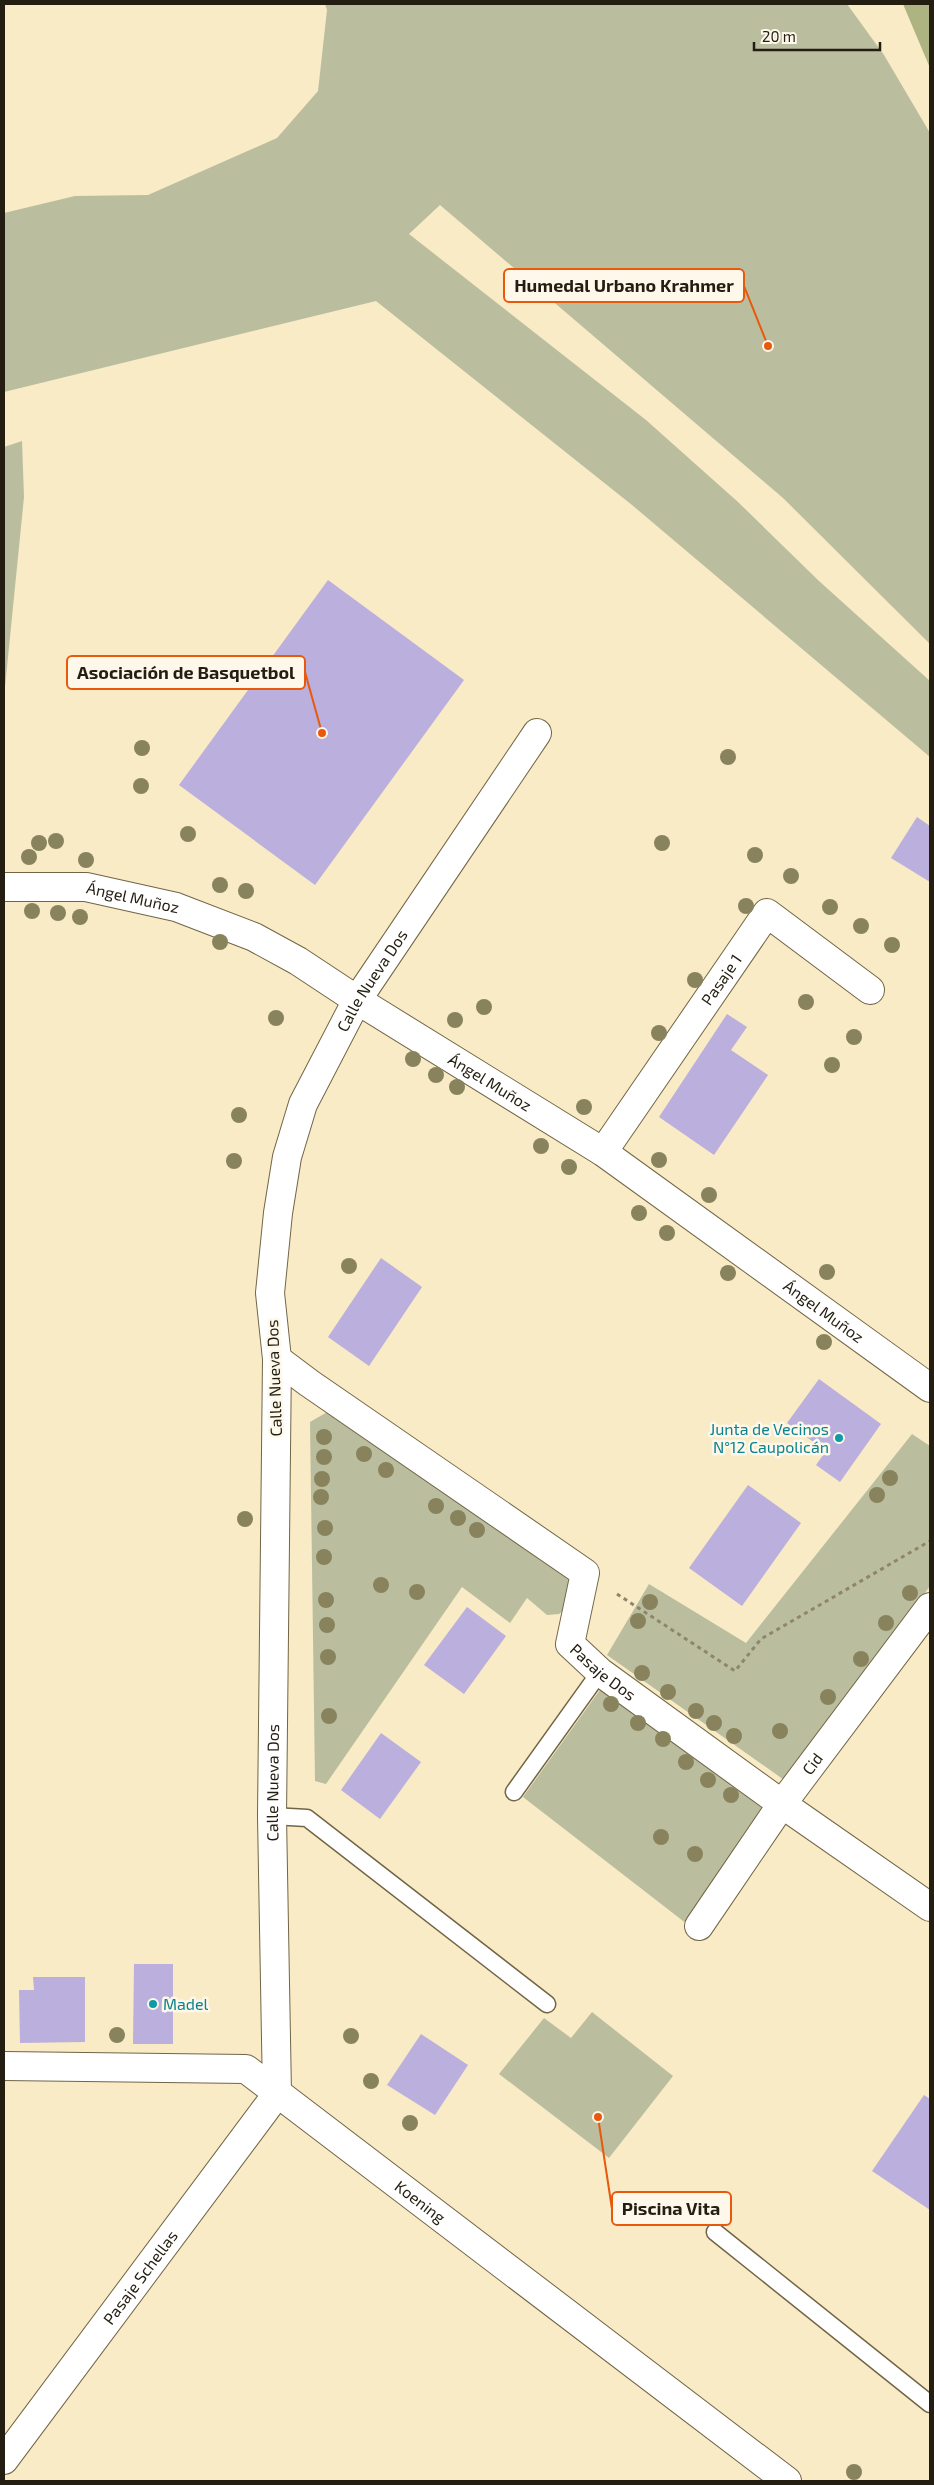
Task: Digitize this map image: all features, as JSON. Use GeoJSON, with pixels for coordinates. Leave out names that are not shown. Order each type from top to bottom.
{"type":"FeatureCollection","features":[{"type":"Feature","properties":{"kind":"street","name":"Calle Nueva Dos"},"geometry":{"type":"LineString","coordinates":[[277,2094],[272,1816],[277,1359],[270,1293],[278,1213],[287,1157],[303,1104],[357,1000],[537,733]]}},
{"type":"Feature","properties":{"kind":"street","name":"Ángel Muñoz"},"geometry":{"type":"LineString","coordinates":[[4,887],[86,887],[176,907],[254,937],[298,961],[357,1000],[603,1152],[930,1388]]}},
{"type":"Feature","properties":{"kind":"street","name":"Pasaje 1"},"geometry":{"type":"LineString","coordinates":[[603,1152],[767,913],[870,990]]}},
{"type":"Feature","properties":{"kind":"street"},"geometry":{"type":"LineString","coordinates":[[277,1359],[585,1573]]}},
{"type":"Feature","properties":{"kind":"street","name":"Pasaje Dos"},"geometry":{"type":"LineString","coordinates":[[585,1573],[570,1644],[600,1672],[782,1804],[930,1907]]}},
{"type":"Feature","properties":{"kind":"street","name":"Cid"},"geometry":{"type":"LineString","coordinates":[[699,1926],[782,1804],[930,1607]]}},
{"type":"Feature","properties":{"kind":"street","name":"Koening"},"geometry":{"type":"LineString","coordinates":[[4,2066],[246,2069],[787,2481]]}},
{"type":"Feature","properties":{"kind":"street","name":"Pasaje Schellas"},"geometry":{"type":"LineString","coordinates":[[4,2460],[277,2094]]}},
{"type":"Feature","properties":{"kind":"lane"},"geometry":{"type":"LineString","coordinates":[[514,1792],[600,1672]]}},
{"type":"Feature","properties":{"kind":"lane"},"geometry":{"type":"LineString","coordinates":[[272,1816],[308,1818],[546,2004]]}},
{"type":"Feature","properties":{"kind":"lane"},"geometry":{"type":"LineString","coordinates":[[714,2232],[930,2404]]}},
{"type":"Feature","properties":{"kind":"path"},"geometry":{"type":"LineString","coordinates":[[585,1573],[736,1671],[761,1639],[930,1541]]}},
{"type":"Feature","properties":{"kind":"green space"},"geometry":{"type":"Polygon","coordinates":[[[325,4],[847,4],[884,55],[930,133],[930,644],[783,498],[440,205],[409,234],[646,420],[738,502],[819,581],[930,681],[930,757],[632,505],[376,301],[4,392],[4,213],[75,196],[148,195],[277,138],[318,91],[327,10],[325,4]]]}},
{"type":"Feature","properties":{"kind":"green space"},"geometry":{"type":"Polygon","coordinates":[[[903,4],[930,4],[930,68],[903,4]]]}},
{"type":"Feature","properties":{"kind":"green space"},"geometry":{"type":"Polygon","coordinates":[[[22,441],[24,497],[4,697],[4,447],[22,441]]]}},
{"type":"Feature","properties":{"kind":"green space"},"geometry":{"type":"Polygon","coordinates":[[[329,1411],[567,1574],[571,1589],[570,1605],[559,1614],[547,1615],[527,1598],[510,1623],[462,1587],[326,1784],[315,1781],[310,1422],[329,1411]]]}},
{"type":"Feature","properties":{"kind":"green space"},"geometry":{"type":"Polygon","coordinates":[[[912,1434],[930,1446],[930,1586],[787,1782],[607,1655],[649,1584],[746,1643],[912,1434]]]}},
{"type":"Feature","properties":{"kind":"green space"},"geometry":{"type":"Polygon","coordinates":[[[602,1687],[765,1810],[687,1924],[523,1797],[602,1687]]]}},
{"type":"Feature","properties":{"kind":"green space"},"geometry":{"type":"Polygon","coordinates":[[[592,2012],[673,2076],[609,2158],[499,2074],[544,2018],[571,2038],[592,2012]]]}},
{"type":"Feature","properties":{"kind":"building"},"geometry":{"type":"Polygon","coordinates":[[[328,580],[464,680],[315,885],[179,785],[328,580]]]}},
{"type":"Feature","properties":{"kind":"building"},"geometry":{"type":"Polygon","coordinates":[[[917,817],[930,826],[930,882],[891,858],[917,817]]]}},
{"type":"Feature","properties":{"kind":"building"},"geometry":{"type":"Polygon","coordinates":[[[727,1014],[747,1027],[731,1050],[768,1075],[714,1155],[659,1117],[727,1014]]]}},
{"type":"Feature","properties":{"kind":"building"},"geometry":{"type":"Polygon","coordinates":[[[381,1258],[422,1287],[369,1366],[328,1337],[381,1258]]]}},
{"type":"Feature","properties":{"kind":"building","name":"Junta de Vecinos N°12 Caupolicán"},"geometry":{"type":"Polygon","coordinates":[[[819,1379],[881,1424],[840,1482],[816,1465],[826,1451],[787,1423],[819,1379]]]}},
{"type":"Feature","properties":{"kind":"building"},"geometry":{"type":"Polygon","coordinates":[[[748,1485],[801,1523],[742,1606],[689,1568],[748,1485]]]}},
{"type":"Feature","properties":{"kind":"building"},"geometry":{"type":"Polygon","coordinates":[[[467,1607],[506,1636],[464,1694],[424,1665],[467,1607]]]}},
{"type":"Feature","properties":{"kind":"building"},"geometry":{"type":"Polygon","coordinates":[[[381,1733],[421,1762],[380,1819],[341,1790],[381,1733]]]}},
{"type":"Feature","properties":{"kind":"building","name":"Madel"},"geometry":{"type":"Polygon","coordinates":[[[134,1964],[173,1964],[173,2044],[133,2044],[134,1964]]]}},
{"type":"Feature","properties":{"kind":"building"},"geometry":{"type":"Polygon","coordinates":[[[33,1977],[85,1977],[85,2042],[20,2043],[19,1990],[34,1990],[33,1977]]]}},
{"type":"Feature","properties":{"kind":"building"},"geometry":{"type":"Polygon","coordinates":[[[421,2034],[468,2065],[435,2115],[387,2085],[421,2034]]]}},
{"type":"Feature","properties":{"kind":"building"},"geometry":{"type":"Polygon","coordinates":[[[924,2095],[930,2099],[930,2210],[872,2171],[924,2095]]]}},
{"type":"Feature","properties":{"kind":"place","name":"Humedal Urbano Krahmer"},"geometry":{"type":"Point","coordinates":[768,346]}},
{"type":"Feature","properties":{"kind":"place","name":"Asociación de Basquetbol"},"geometry":{"type":"Point","coordinates":[322,733]}},
{"type":"Feature","properties":{"kind":"place","name":"Junta de Vecinos N°12 Caupolicán"},"geometry":{"type":"Point","coordinates":[839,1438]}},
{"type":"Feature","properties":{"kind":"place","name":"Madel"},"geometry":{"type":"Point","coordinates":[153,2004]}},
{"type":"Feature","properties":{"kind":"place","name":"Piscina Vita"},"geometry":{"type":"Point","coordinates":[598,2117]}}]}
